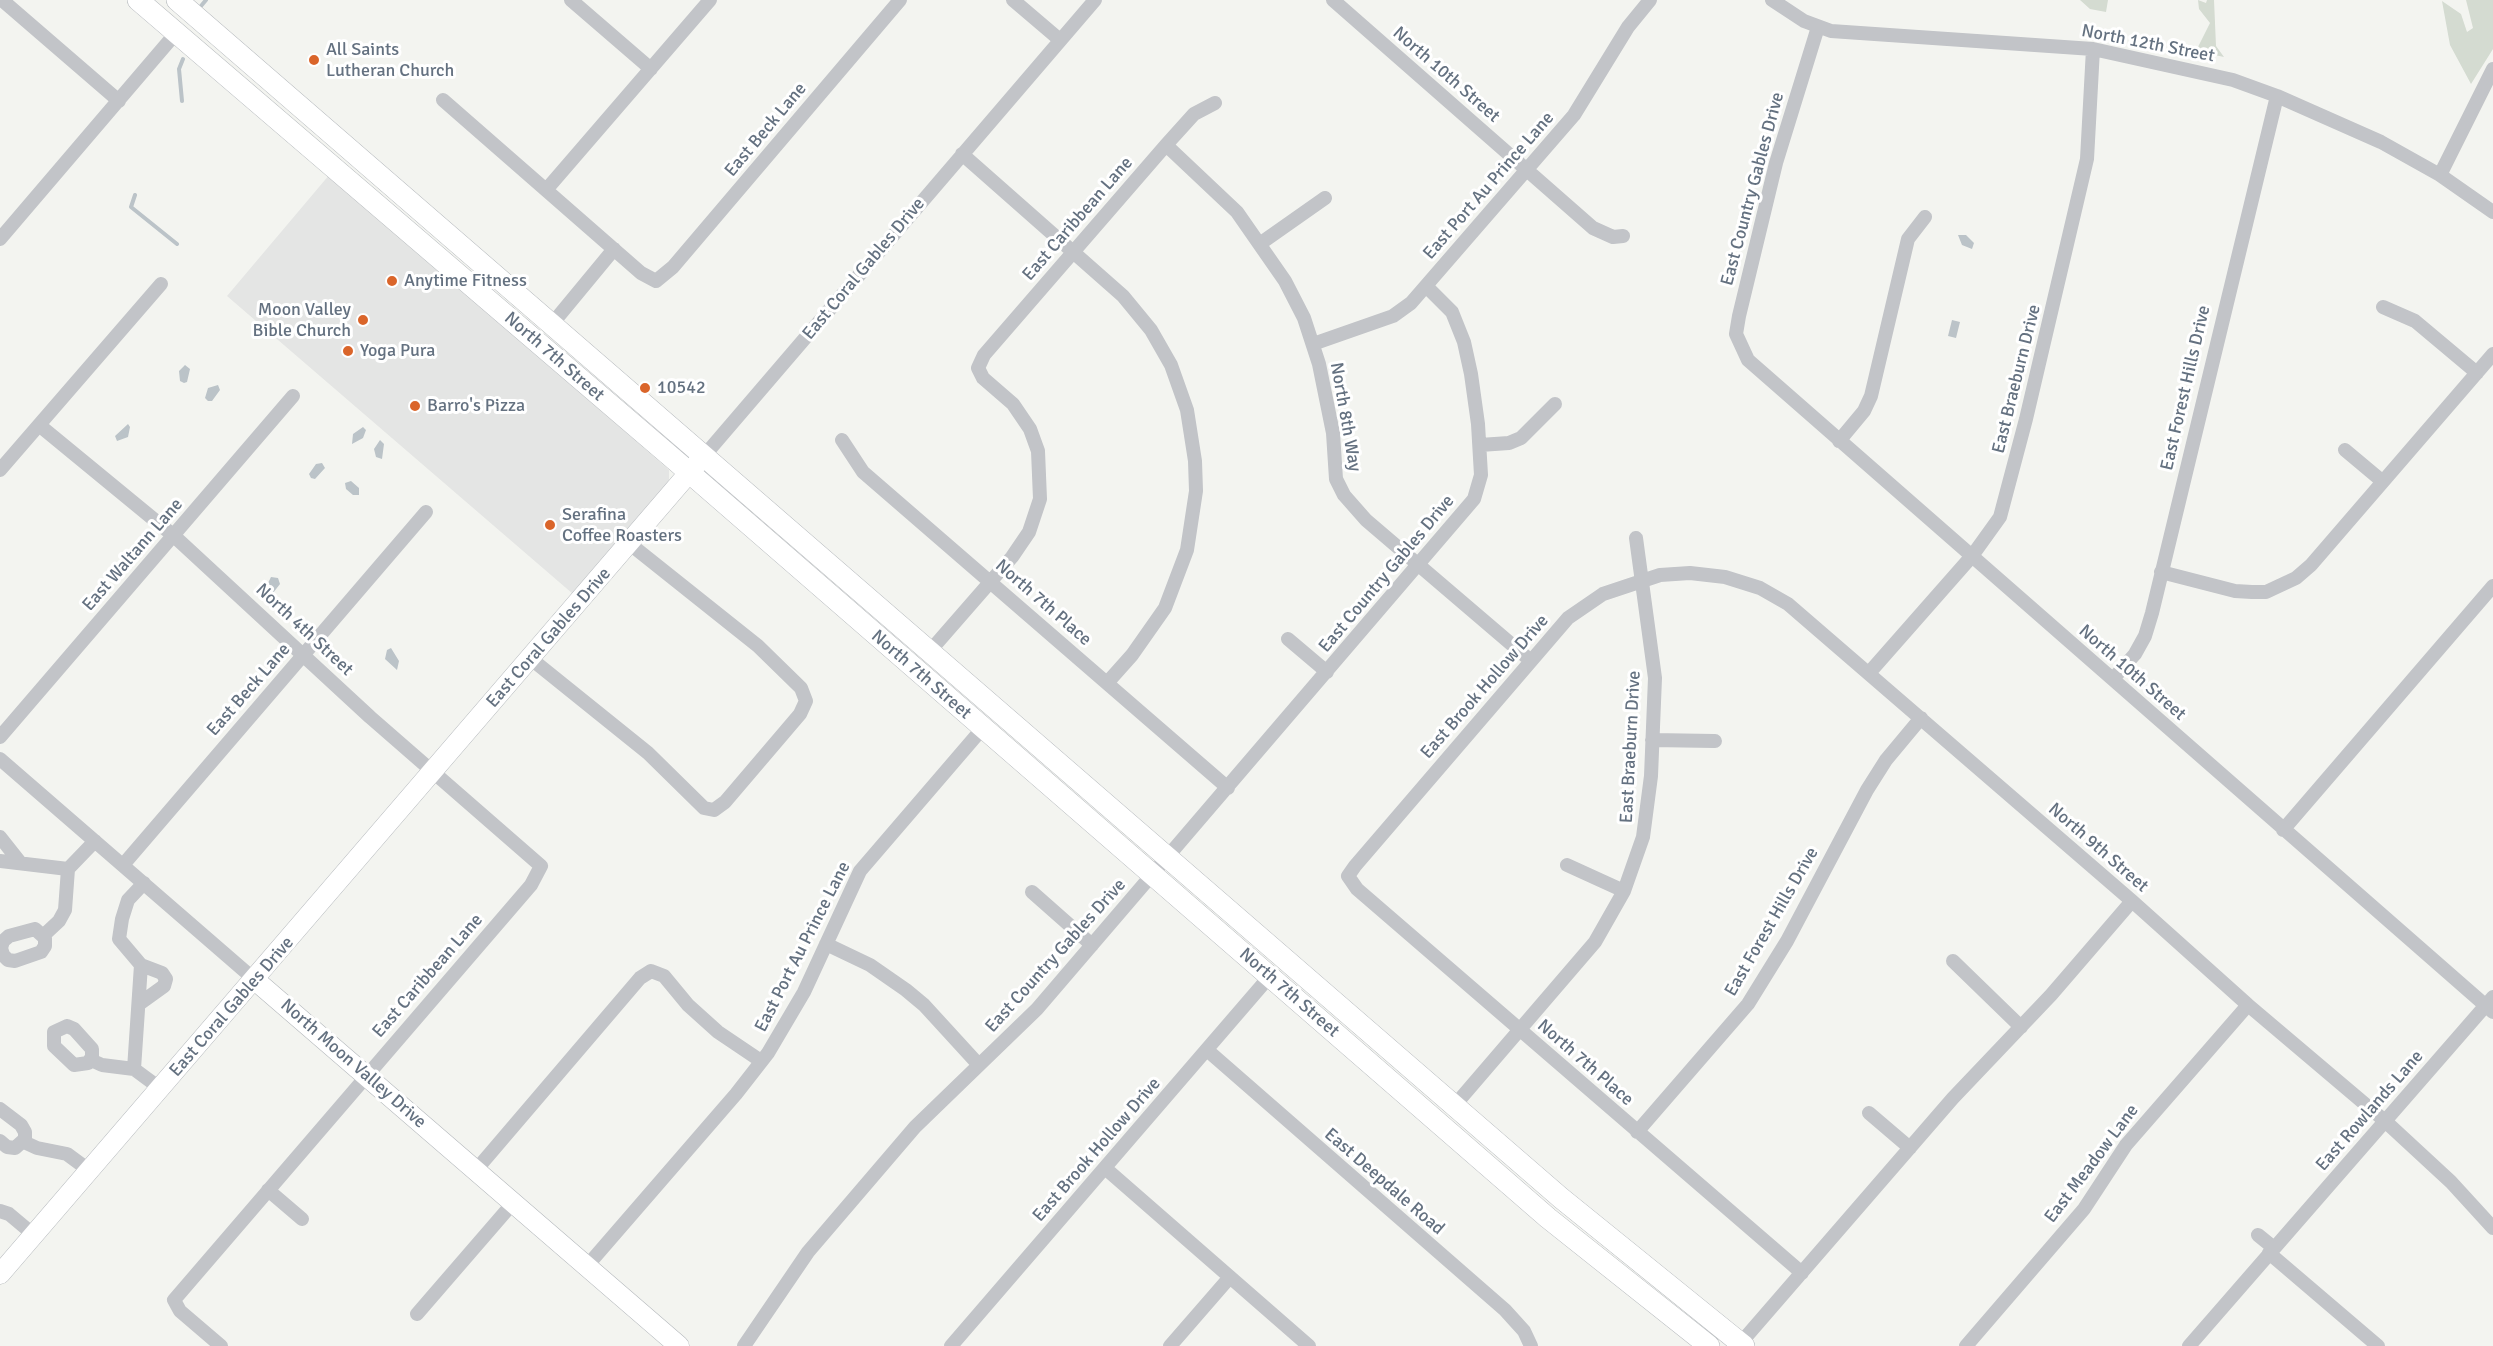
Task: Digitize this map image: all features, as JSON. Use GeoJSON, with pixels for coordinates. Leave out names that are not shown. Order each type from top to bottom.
{"type":"FeatureCollection","features":[{"type":"Feature","properties":{"kind":"main road","name":"North 7th Street"},"geometry":{"type":"LineString","coordinates":[[138,0],[689,472],[982,729],[1548,1218],[1709,1346]]}},
{"type":"Feature","properties":{"kind":"main road","name":"North 7th Street"},"geometry":{"type":"LineString","coordinates":[[177,0],[1561,1198],[1741,1345]]}},
{"type":"Feature","properties":{"kind":"main road"},"geometry":{"type":"LineString","coordinates":[[154,14],[205,24],[204,48],[208,60]]}},
{"type":"Feature","properties":{"kind":"street"},"geometry":{"type":"LineString","coordinates":[[571,0],[651,69]]}},
{"type":"Feature","properties":{"kind":"street"},"geometry":{"type":"LineString","coordinates":[[546,190],[710,0]]}},
{"type":"Feature","properties":{"kind":"street","name":"East Beck Lane"},"geometry":{"type":"LineString","coordinates":[[614,249],[641,273],[656,281],[673,267],[900,0]]}},
{"type":"Feature","properties":{"kind":"street"},"geometry":{"type":"LineString","coordinates":[[1013,0],[1060,40]]}},
{"type":"Feature","properties":{"kind":"street","name":"East Coral Gables Drive"},"geometry":{"type":"LineString","coordinates":[[0,1275],[1095,0]]}},
{"type":"Feature","properties":{"kind":"street","name":"North 10th Street"},"geometry":{"type":"LineString","coordinates":[[1333,0],[1593,228],[1613,237],[1623,236]]}},
{"type":"Feature","properties":{"kind":"street"},"geometry":{"type":"LineString","coordinates":[[1630,0],[1646,5]]}},
{"type":"Feature","properties":{"kind":"street","name":"North 12th Street"},"geometry":{"type":"LineString","coordinates":[[1772,0],[1804,21],[1818,27],[1954,41],[2093,49],[2200,72],[2277,96],[2381,142],[2440,175],[2493,212]]}},
{"type":"Feature","properties":{"kind":"street"},"geometry":{"type":"LineString","coordinates":[[3,5],[119,101]]}},
{"type":"Feature","properties":{"kind":"street","name":"East Port Au Prince Lane"},"geometry":{"type":"LineString","coordinates":[[1313,344],[1401,312],[1574,116],[1617,43],[1646,5]]}},
{"type":"Feature","properties":{"kind":"street","name":"East Country Gables Drive"},"geometry":{"type":"LineString","coordinates":[[1748,360],[1736,334],[1739,316],[1776,163],[1818,27]]}},
{"type":"Feature","properties":{"kind":"street"},"geometry":{"type":"LineString","coordinates":[[0,239],[176,33]]}},
{"type":"Feature","properties":{"kind":"street","name":"East Braeburn Drive"},"geometry":{"type":"LineString","coordinates":[[1869,673],[1972,556],[2000,517],[2048,330],[2087,159],[2093,49]]}},
{"type":"Feature","properties":{"kind":"street"},"geometry":{"type":"LineString","coordinates":[[2440,175],[2493,69]]}},
{"type":"Feature","properties":{"kind":"street","name":"East Forest Hills Drive"},"geometry":{"type":"LineString","coordinates":[[2113,679],[2135,654],[2145,636],[2277,96]]}},
{"type":"Feature","properties":{"kind":"street"},"geometry":{"type":"LineString","coordinates":[[443,100],[614,249],[552,324]]}},
{"type":"Feature","properties":{"kind":"street","name":"East Caribbean Lane"},"geometry":{"type":"LineString","coordinates":[[991,582],[1029,532],[1040,499],[1041,472],[1038,452],[1029,429],[1013,404],[983,378],[978,368],[984,355],[1194,114],[1215,103]]}},
{"type":"Feature","properties":{"kind":"street","name":"North 8th Way"},"geometry":{"type":"LineString","coordinates":[[1166,145],[1226,200],[1261,243],[1285,281],[1313,344],[1327,399],[1336,479],[1344,495],[1366,520],[1531,661]]}},
{"type":"Feature","properties":{"kind":"street"},"geometry":{"type":"LineString","coordinates":[[962,154],[1124,296],[1151,330],[1167,357],[1186,410],[1195,461],[1193,516],[1179,574],[1165,608],[1150,631],[1107,683]]}},
{"type":"Feature","properties":{"kind":"street"},"geometry":{"type":"LineString","coordinates":[[1261,243],[1325,198]]}},
{"type":"Feature","properties":{"kind":"street"},"geometry":{"type":"LineString","coordinates":[[1839,441],[1864,411],[1871,396],[1908,239],[1925,217]]}},
{"type":"Feature","properties":{"kind":"street"},"geometry":{"type":"LineString","coordinates":[[0,470],[161,284]]}},
{"type":"Feature","properties":{"kind":"street"},"geometry":{"type":"LineString","coordinates":[[1426,286],[1442,301],[1457,322],[1471,374],[1480,446],[1509,443],[1521,438],[1555,404]]}},
{"type":"Feature","properties":{"kind":"street"},"geometry":{"type":"LineString","coordinates":[[2383,307],[2415,321],[2477,373]]}},
{"type":"Feature","properties":{"kind":"street"},"geometry":{"type":"LineString","coordinates":[[2161,572],[2235,591],[2266,592],[2283,585],[2311,565],[2493,354]]}},
{"type":"Feature","properties":{"kind":"street","name":"North 10th Street"},"geometry":{"type":"LineString","coordinates":[[1748,360],[2283,830],[2491,1005]]}},
{"type":"Feature","properties":{"kind":"street","name":"East Waltann Lane"},"geometry":{"type":"LineString","coordinates":[[0,737],[293,396]]}},
{"type":"Feature","properties":{"kind":"street","name":"North 4th Street"},"geometry":{"type":"LineString","coordinates":[[39,425],[174,536],[433,772],[541,866]]}},
{"type":"Feature","properties":{"kind":"street","name":"North 7th Place"},"geometry":{"type":"LineString","coordinates":[[842,440],[863,472],[1228,788]]}},
{"type":"Feature","properties":{"kind":"street","name":"East Country Gables Drive"},"geometry":{"type":"LineString","coordinates":[[744,1346],[821,1237],[915,1127],[1024,1022],[1168,858],[1474,499],[1481,475],[1480,446]]}},
{"type":"Feature","properties":{"kind":"street"},"geometry":{"type":"LineString","coordinates":[[2345,450],[2382,482]]}},
{"type":"Feature","properties":{"kind":"street","name":"East Beck Lane"},"geometry":{"type":"LineString","coordinates":[[123,865],[426,512]]}},
{"type":"Feature","properties":{"kind":"street"},"geometry":{"type":"LineString","coordinates":[[1636,538],[1642,580]]}},
{"type":"Feature","properties":{"kind":"street"},"geometry":{"type":"LineString","coordinates":[[530,658],[648,753],[704,808],[714,810],[724,802],[800,714],[806,701],[801,688],[758,646],[630,544]]}},
{"type":"Feature","properties":{"kind":"street","name":"North 9th Street"},"geometry":{"type":"LineString","coordinates":[[1642,580],[1660,575],[1690,573],[1725,577],[1760,588],[1788,604],[2132,901],[2248,1005],[2385,1121],[2451,1182],[2493,1228]]}},
{"type":"Feature","properties":{"kind":"street","name":"East Braeburn Drive"},"geometry":{"type":"LineString","coordinates":[[1455,1106],[1595,942],[1624,891],[1643,837],[1652,740],[1655,678],[1642,580]]}},
{"type":"Feature","properties":{"kind":"street","name":"East Brook Hollow Drive"},"geometry":{"type":"LineString","coordinates":[[1348,876],[1354,866],[1568,618],[1603,594],[1642,580]]}},
{"type":"Feature","properties":{"kind":"street"},"geometry":{"type":"LineString","coordinates":[[930,651],[991,582]]}},
{"type":"Feature","properties":{"kind":"street"},"geometry":{"type":"LineString","coordinates":[[2283,830],[2493,586]]}},
{"type":"Feature","properties":{"kind":"street","name":"East Country Gables Drive"},"geometry":{"type":"LineString","coordinates":[[1288,639],[1327,672]]}},
{"type":"Feature","properties":{"kind":"street","name":"East Forest Hills Drive"},"geometry":{"type":"LineString","coordinates":[[1637,1132],[1748,1004],[1787,941],[1867,790],[1886,760],[1921,718]]}},
{"type":"Feature","properties":{"kind":"street","name":"East Port Au Prince Lane"},"geometry":{"type":"LineString","coordinates":[[587,1266],[761,1061],[793,1012],[860,871],[982,729]]}},
{"type":"Feature","properties":{"kind":"street"},"geometry":{"type":"LineString","coordinates":[[1652,740],[1715,741]]}},
{"type":"Feature","properties":{"kind":"street","name":"North Moon Valley Drive"},"geometry":{"type":"LineString","coordinates":[[0,759],[679,1346]]}},
{"type":"Feature","properties":{"kind":"street"},"geometry":{"type":"LineString","coordinates":[[0,837],[20,861]]}},
{"type":"Feature","properties":{"kind":"street"},"geometry":{"type":"LineString","coordinates":[[44,935],[65,910],[69,869],[95,841]]}},
{"type":"Feature","properties":{"kind":"street"},"geometry":{"type":"LineString","coordinates":[[0,861],[20,861],[69,869]]}},
{"type":"Feature","properties":{"kind":"street"},"geometry":{"type":"LineString","coordinates":[[1567,865],[1624,891]]}},
{"type":"Feature","properties":{"kind":"street","name":"East Caribbean Lane"},"geometry":{"type":"LineString","coordinates":[[221,1346],[180,1311],[174,1300],[531,885],[541,866]]}},
{"type":"Feature","properties":{"kind":"street","name":"North 7th Place"},"geometry":{"type":"LineString","coordinates":[[1348,876],[1357,889],[1802,1273]]}},
{"type":"Feature","properties":{"kind":"street"},"geometry":{"type":"LineString","coordinates":[[140,1004],[164,986],[166,979],[162,973],[141,965],[119,939],[128,900],[144,883]]}},
{"type":"Feature","properties":{"kind":"street"},"geometry":{"type":"LineString","coordinates":[[1032,892],[1092,945]]}},
{"type":"Feature","properties":{"kind":"street"},"geometry":{"type":"LineString","coordinates":[[1741,1345],[1953,1098],[2021,1027],[2132,901]]}},
{"type":"Feature","properties":{"kind":"street"},"geometry":{"type":"LineString","coordinates":[[826,944],[870,965],[906,990],[931,1012],[978,1064]]}},
{"type":"Feature","properties":{"kind":"street"},"geometry":{"type":"LineString","coordinates":[[1953,961],[2021,1027]]}},
{"type":"Feature","properties":{"kind":"street"},"geometry":{"type":"LineString","coordinates":[[134,1070],[141,965]]}},
{"type":"Feature","properties":{"kind":"street"},"geometry":{"type":"LineString","coordinates":[[476,1170],[640,978],[651,971],[663,976],[688,1005],[718,1032],[761,1061]]}},
{"type":"Feature","properties":{"kind":"street","name":"East Brook Hollow Drive"},"geometry":{"type":"LineString","coordinates":[[951,1346],[1270,976]]}},
{"type":"Feature","properties":{"kind":"street","name":"East Meadow Lane"},"geometry":{"type":"LineString","coordinates":[[1966,1346],[2084,1209],[2126,1145],[2248,1005]]}},
{"type":"Feature","properties":{"kind":"street","name":"East Rowlands Lane"},"geometry":{"type":"LineString","coordinates":[[2189,1346],[2385,1121],[2491,1005]]}},
{"type":"Feature","properties":{"kind":"street","name":"East Deepdale Road"},"geometry":{"type":"LineString","coordinates":[[1207,1050],[1505,1310],[1524,1331],[1531,1346]]}},
{"type":"Feature","properties":{"kind":"street"},"geometry":{"type":"LineString","coordinates":[[91,1060],[102,1065],[134,1070],[160,1089]]}},
{"type":"Feature","properties":{"kind":"street"},"geometry":{"type":"LineString","coordinates":[[0,1109],[21,1125],[25,1131],[24,1142]]}},
{"type":"Feature","properties":{"kind":"street"},"geometry":{"type":"LineString","coordinates":[[1869,1113],[1910,1148]]}},
{"type":"Feature","properties":{"kind":"street"},"geometry":{"type":"LineString","coordinates":[[0,1141],[7,1147],[15,1148],[24,1142]]}},
{"type":"Feature","properties":{"kind":"street"},"geometry":{"type":"LineString","coordinates":[[24,1142],[36,1148],[67,1154],[90,1171]]}},
{"type":"Feature","properties":{"kind":"street"},"geometry":{"type":"LineString","coordinates":[[1105,1168],[1310,1346]]}},
{"type":"Feature","properties":{"kind":"street"},"geometry":{"type":"LineString","coordinates":[[268,1190],[302,1219]]}},
{"type":"Feature","properties":{"kind":"street"},"geometry":{"type":"LineString","coordinates":[[417,1314],[513,1203]]}},
{"type":"Feature","properties":{"kind":"street"},"geometry":{"type":"LineString","coordinates":[[0,1210],[9,1214],[34,1235]]}},
{"type":"Feature","properties":{"kind":"street"},"geometry":{"type":"LineString","coordinates":[[2258,1235],[2378,1346]]}},
{"type":"Feature","properties":{"kind":"street"},"geometry":{"type":"LineString","coordinates":[[1170,1346],[1230,1277]]}},
{"type":"Feature","properties":{"kind":"shaded area"},"geometry":{"type":"Polygon","coordinates":[[[2080,0],[2108,0],[2106,12],[2090,9],[2080,0]]]}},
{"type":"Feature","properties":{"kind":"shaded area"},"geometry":{"type":"Polygon","coordinates":[[[2198,0],[2206,3],[2207,0],[2214,0],[2216,46],[2224,57],[2196,51],[2210,23],[2199,9],[2198,0]]]}},
{"type":"Feature","properties":{"kind":"shaded area"},"geometry":{"type":"Polygon","coordinates":[[[2466,0],[2493,0],[2493,49],[2471,84],[2450,45],[2442,1],[2461,14],[2467,32],[2473,28],[2466,0]]]}},
{"type":"Feature","properties":{"kind":"shaded area"},"geometry":{"type":"Polygon","coordinates":[[[330,174],[669,470],[669,480],[665,486],[573,594],[227,296],[330,174]]]}},
{"type":"Feature","properties":{"kind":"shaded area"},"geometry":{"type":"Polygon","coordinates":[[[1958,235],[1966,235],[1974,243],[1972,249],[1962,245],[1958,235]]]}},
{"type":"Feature","properties":{"kind":"shaded area"},"geometry":{"type":"Polygon","coordinates":[[[1952,320],[1960,322],[1956,338],[1948,336],[1952,320]]]}},
{"type":"Feature","properties":{"kind":"shaded area"},"geometry":{"type":"Polygon","coordinates":[[[185,365],[190,369],[187,382],[184,383],[180,381],[179,371],[185,365]]]}},
{"type":"Feature","properties":{"kind":"shaded area"},"geometry":{"type":"Polygon","coordinates":[[[218,385],[220,390],[212,401],[208,401],[205,398],[208,388],[218,385]]]}},
{"type":"Feature","properties":{"kind":"shaded area"},"geometry":{"type":"Polygon","coordinates":[[[128,424],[130,427],[128,437],[117,441],[115,436],[128,424]]]}},
{"type":"Feature","properties":{"kind":"shaded area"},"geometry":{"type":"Polygon","coordinates":[[[363,427],[366,430],[363,438],[352,444],[353,434],[363,427]]]}},
{"type":"Feature","properties":{"kind":"shaded area"},"geometry":{"type":"Polygon","coordinates":[[[380,440],[384,444],[382,459],[376,457],[374,449],[380,440]]]}},
{"type":"Feature","properties":{"kind":"shaded area"},"geometry":{"type":"Polygon","coordinates":[[[322,463],[325,468],[315,479],[309,474],[316,464],[322,463]]]}},
{"type":"Feature","properties":{"kind":"shaded area"},"geometry":{"type":"Polygon","coordinates":[[[351,481],[359,488],[359,495],[353,495],[346,489],[345,483],[351,481]]]}},
{"type":"Feature","properties":{"kind":"shaded area"},"geometry":{"type":"Polygon","coordinates":[[[271,577],[278,578],[280,584],[273,593],[264,591],[271,577]]]}},
{"type":"Feature","properties":{"kind":"shaded area"},"geometry":{"type":"Polygon","coordinates":[[[391,648],[399,661],[397,670],[385,659],[387,650],[391,648]]]}},
{"type":"Feature","properties":{"kind":"waterway"},"geometry":{"type":"LineString","coordinates":[[201,6],[206,0]]}},
{"type":"Feature","properties":{"kind":"waterway"},"geometry":{"type":"LineString","coordinates":[[182,101],[179,69],[183,59]]}},
{"type":"Feature","properties":{"kind":"waterway"},"geometry":{"type":"LineString","coordinates":[[135,195],[131,207],[177,244]]}},
{"type":"Feature","properties":{"kind":"place","name":"All Saints Lutheran Church"},"geometry":{"type":"Point","coordinates":[314,60]}},
{"type":"Feature","properties":{"kind":"place","name":"Anytime Fitness"},"geometry":{"type":"Point","coordinates":[392,281]}},
{"type":"Feature","properties":{"kind":"place","name":"Moon Valley Bible Church"},"geometry":{"type":"Point","coordinates":[363,320]}},
{"type":"Feature","properties":{"kind":"place","name":"Yoga Pura"},"geometry":{"type":"Point","coordinates":[348,351]}},
{"type":"Feature","properties":{"kind":"place","name":"10542"},"geometry":{"type":"Point","coordinates":[645,388]}},
{"type":"Feature","properties":{"kind":"place","name":"Barro's Pizza"},"geometry":{"type":"Point","coordinates":[415,406]}},
{"type":"Feature","properties":{"kind":"place","name":"Serafina Coffee Roasters"},"geometry":{"type":"Point","coordinates":[550,525]}}]}
